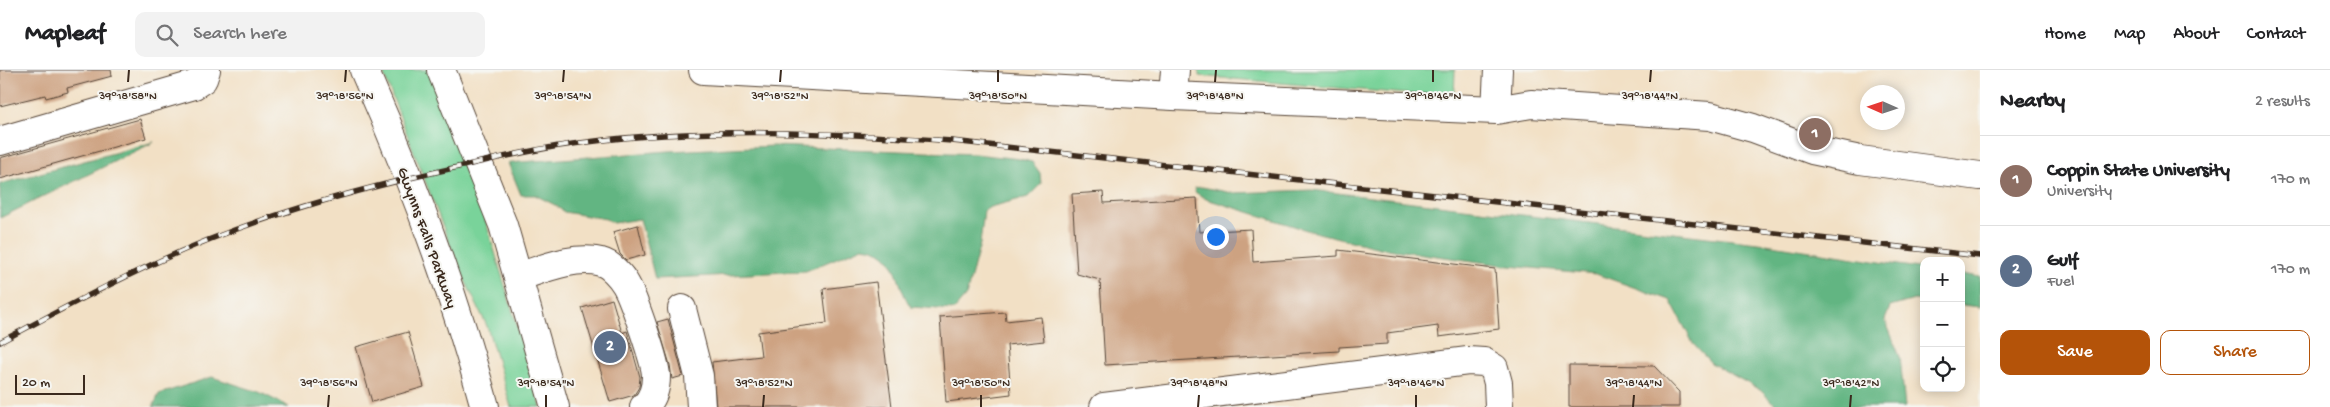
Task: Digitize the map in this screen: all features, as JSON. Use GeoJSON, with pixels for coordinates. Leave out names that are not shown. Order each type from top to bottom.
{"type":"FeatureCollection","features":[{"type":"Feature","properties":{"kind":"main road"},"geometry":{"type":"LineString","coordinates":[[0,141],[194,85],[203,80],[206,70]]}},
{"type":"Feature","properties":{"kind":"main road","name":"Gwynns Falls Parkway"},"geometry":{"type":"LineString","coordinates":[[364,70],[385,118],[435,247],[485,407]]}},
{"type":"Feature","properties":{"kind":"main road"},"geometry":{"type":"LineString","coordinates":[[441,70],[503,225],[555,407]]}},
{"type":"Feature","properties":{"kind":"main road"},"geometry":{"type":"LineString","coordinates":[[703,70],[1174,83],[1496,110],[1531,104],[1710,116],[1753,128],[1812,150],[1860,160],[1980,176]]}},
{"type":"Feature","properties":{"kind":"main road"},"geometry":{"type":"LineString","coordinates":[[1496,110],[1498,70]]}},
{"type":"Feature","properties":{"kind":"main road"},"geometry":{"type":"LineString","coordinates":[[518,276],[561,264],[587,261],[603,262],[615,272],[626,285],[640,321],[656,373],[655,390],[644,407]]}},
{"type":"Feature","properties":{"kind":"main road"},"geometry":{"type":"LineString","coordinates":[[682,309],[698,376],[701,407]]}},
{"type":"Feature","properties":{"kind":"main road"},"geometry":{"type":"LineString","coordinates":[[1104,407],[1451,362],[1484,362],[1494,368],[1498,383],[1499,407]]}},
{"type":"Feature","properties":{"kind":"green space"},"geometry":{"type":"Polygon","coordinates":[[[382,70],[431,70],[480,202],[541,407],[511,407],[487,326],[459,268],[382,70]]]}},
{"type":"Feature","properties":{"kind":"green space"},"geometry":{"type":"Polygon","coordinates":[[[1199,70],[1455,70],[1454,98],[1199,76],[1199,70]]]}},
{"type":"Feature","properties":{"kind":"green space"},"geometry":{"type":"Polygon","coordinates":[[[154,142],[0,218],[0,184],[154,142]]]}},
{"type":"Feature","properties":{"kind":"green space"},"geometry":{"type":"Polygon","coordinates":[[[773,146],[975,154],[1020,159],[1032,162],[1040,173],[1041,184],[1028,197],[990,207],[984,211],[980,244],[966,296],[954,310],[911,307],[890,261],[875,250],[863,247],[806,271],[655,279],[640,219],[613,223],[606,219],[564,212],[535,195],[521,195],[508,163],[669,151],[773,146]]]}},
{"type":"Feature","properties":{"kind":"green space"},"geometry":{"type":"Polygon","coordinates":[[[1202,187],[1233,193],[1312,190],[1766,244],[1920,268],[1920,301],[1914,300],[1890,307],[1885,320],[1900,357],[1905,407],[1778,407],[1760,390],[1711,363],[1694,345],[1670,300],[1596,274],[1509,266],[1380,248],[1310,231],[1206,199],[1195,192],[1194,188],[1202,187]]]}},
{"type":"Feature","properties":{"kind":"green space"},"geometry":{"type":"Polygon","coordinates":[[[1965,275],[1980,277],[1980,307],[1965,305],[1965,275]]]}},
{"type":"Feature","properties":{"kind":"green space"},"geometry":{"type":"Polygon","coordinates":[[[212,377],[259,392],[289,407],[153,407],[159,394],[212,377]]]}},
{"type":"Feature","properties":{"kind":"building"},"geometry":{"type":"Polygon","coordinates":[[[0,70],[111,70],[112,76],[67,88],[68,92],[46,98],[45,95],[0,106],[0,70]]]}},
{"type":"Feature","properties":{"kind":"building"},"geometry":{"type":"Polygon","coordinates":[[[140,119],[146,138],[0,179],[0,158],[140,119]]]}},
{"type":"Feature","properties":{"kind":"building"},"geometry":{"type":"Polygon","coordinates":[[[1103,192],[1104,203],[1197,198],[1199,232],[1251,229],[1253,262],[1338,256],[1338,250],[1495,269],[1499,329],[1439,337],[1438,326],[1387,333],[1387,344],[1339,347],[1339,351],[1105,365],[1100,280],[1077,274],[1072,194],[1103,192]]]}},
{"type":"Feature","properties":{"kind":"building"},"geometry":{"type":"Polygon","coordinates":[[[638,225],[645,255],[626,260],[620,254],[613,232],[638,225]]]}},
{"type":"Feature","properties":{"kind":"building"},"geometry":{"type":"Polygon","coordinates":[[[876,282],[892,407],[716,407],[712,362],[761,356],[758,332],[827,323],[823,289],[876,282]]]}},
{"type":"Feature","properties":{"kind":"building"},"geometry":{"type":"Polygon","coordinates":[[[612,299],[622,333],[627,331],[640,377],[639,387],[634,395],[610,402],[582,308],[612,299]]]}},
{"type":"Feature","properties":{"kind":"building"},"geometry":{"type":"Polygon","coordinates":[[[1005,312],[1006,321],[1041,317],[1044,341],[1007,345],[1011,394],[946,402],[940,317],[1005,312]]]}},
{"type":"Feature","properties":{"kind":"building"},"geometry":{"type":"Polygon","coordinates":[[[668,319],[683,376],[672,379],[670,365],[657,322],[668,319]]]}},
{"type":"Feature","properties":{"kind":"building"},"geometry":{"type":"Polygon","coordinates":[[[408,332],[424,387],[372,402],[356,347],[408,332]]]}},
{"type":"Feature","properties":{"kind":"building"},"geometry":{"type":"Polygon","coordinates":[[[1569,365],[1654,366],[1679,392],[1679,407],[1569,407],[1569,365]]]}},
{"type":"Feature","properties":{"kind":"railway"},"geometry":{"type":"LineString","coordinates":[[0,342],[96,291],[191,247],[228,232],[304,207],[380,185],[534,150],[626,138],[719,133],[812,133],[952,141],[1980,256]]}},
{"type":"Feature","properties":{"kind":"place","name":"Coppin State University"},"geometry":{"type":"Point","coordinates":[1815,134]}},
{"type":"Feature","properties":{"kind":"place","name":"Gulf"},"geometry":{"type":"Point","coordinates":[610,347]}}]}
